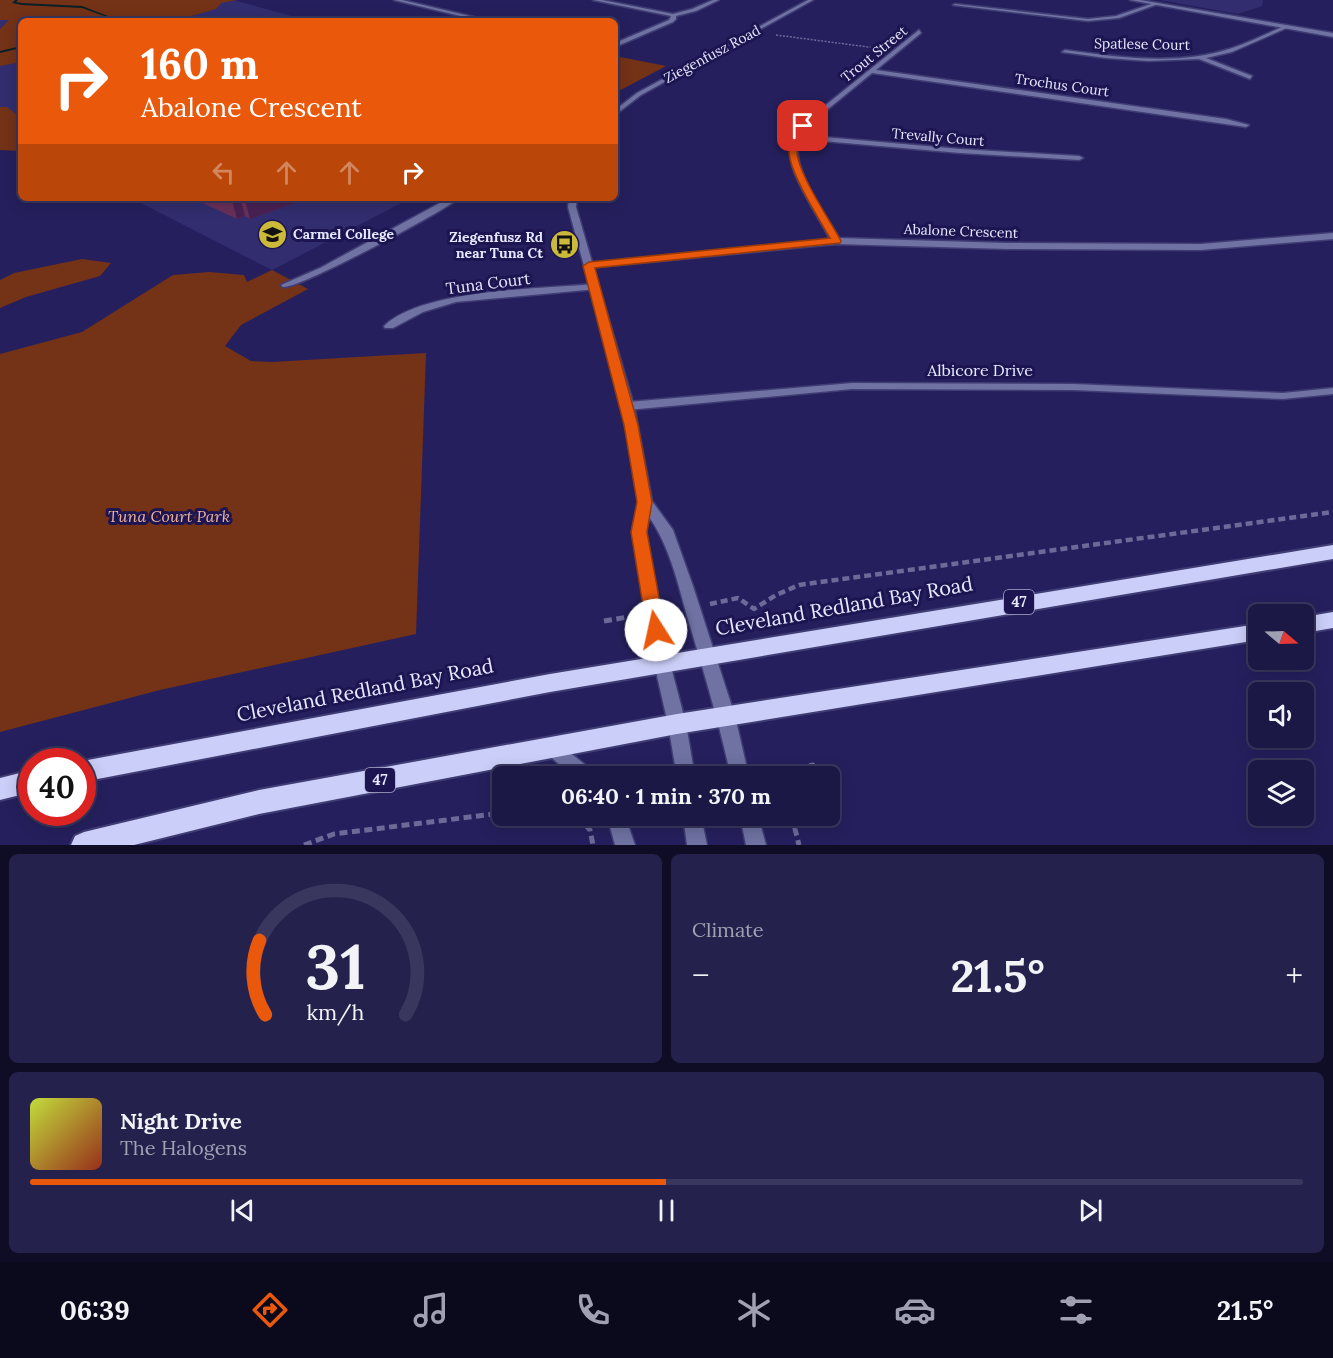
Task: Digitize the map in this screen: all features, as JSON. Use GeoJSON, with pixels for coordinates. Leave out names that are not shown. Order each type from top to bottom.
{"type":"FeatureCollection","features":[{"type":"Feature","properties":{"kind":"highway","name":"Cleveland Redland Bay Road"},"geometry":{"type":"LineString","coordinates":[[96,768],[264,735],[662,663],[1333,552]]}},
{"type":"Feature","properties":{"kind":"highway"},"geometry":{"type":"LineString","coordinates":[[1314,623],[1333,620]]}},
{"type":"Feature","properties":{"kind":"highway","name":"47"},"geometry":{"type":"LineString","coordinates":[[84,845],[259,802],[677,724],[1248,634]]}},
{"type":"Feature","properties":{"kind":"highway"},"geometry":{"type":"LineString","coordinates":[[0,789],[18,784]]}},
{"type":"Feature","properties":{"kind":"street"},"geometry":{"type":"LineString","coordinates":[[396,0],[475,18]]}},
{"type":"Feature","properties":{"kind":"street"},"geometry":{"type":"LineString","coordinates":[[595,0],[673,15],[694,10],[717,0]]}},
{"type":"Feature","properties":{"kind":"street","name":"Ziegenfusz Road"},"geometry":{"type":"LineString","coordinates":[[618,110],[639,94],[811,0]]}},
{"type":"Feature","properties":{"kind":"street"},"geometry":{"type":"LineString","coordinates":[[1132,0],[1333,35]]}},
{"type":"Feature","properties":{"kind":"street"},"geometry":{"type":"LineString","coordinates":[[955,4],[1088,20],[1117,17],[1156,4]]}},
{"type":"Feature","properties":{"kind":"street"},"geometry":{"type":"LineString","coordinates":[[618,44],[675,19],[673,15]]}},
{"type":"Feature","properties":{"kind":"street","name":"Spatlese Court"},"geometry":{"type":"LineString","coordinates":[[1065,52],[1144,58],[1198,57],[1231,51],[1286,27]]}},
{"type":"Feature","properties":{"kind":"street","name":"Trout Street"},"geometry":{"type":"LineString","coordinates":[[796,137],[803,126],[920,32]]}},
{"type":"Feature","properties":{"kind":"street"},"geometry":{"type":"LineString","coordinates":[[1198,57],[1251,77]]}},
{"type":"Feature","properties":{"kind":"street","name":"Trochus Court"},"geometry":{"type":"LineString","coordinates":[[873,71],[1226,120],[1246,125]]}},
{"type":"Feature","properties":{"kind":"street"},"geometry":{"type":"LineString","coordinates":[[796,137],[793,152],[797,167],[836,241]]}},
{"type":"Feature","properties":{"kind":"street","name":"Trevally Court"},"geometry":{"type":"LineString","coordinates":[[796,137],[960,151],[1079,158]]}},
{"type":"Feature","properties":{"kind":"street"},"geometry":{"type":"LineString","coordinates":[[286,285],[323,270],[450,201]]}},
{"type":"Feature","properties":{"kind":"street"},"geometry":{"type":"LineString","coordinates":[[573,201],[572,207],[627,406],[645,502],[639,532],[662,663],[677,724],[684,766]]}},
{"type":"Feature","properties":{"kind":"street","name":"Abalone Crescent"},"geometry":{"type":"LineString","coordinates":[[589,266],[836,241],[1007,246],[1201,247],[1333,236]]}},
{"type":"Feature","properties":{"kind":"street","name":"Tuna Court"},"geometry":{"type":"LineString","coordinates":[[390,326],[420,310],[455,298],[594,287]]}},
{"type":"Feature","properties":{"kind":"street","name":"Albicore Drive"},"geometry":{"type":"LineString","coordinates":[[627,406],[852,386],[1074,387],[1283,396],[1333,391]]}},
{"type":"Feature","properties":{"kind":"street"},"geometry":{"type":"LineString","coordinates":[[645,502],[666,530],[693,607],[726,716],[737,766]]}},
{"type":"Feature","properties":{"kind":"street"},"geometry":{"type":"LineString","coordinates":[[552,747],[574,766]]}},
{"type":"Feature","properties":{"kind":"street"},"geometry":{"type":"LineString","coordinates":[[619,826],[625,845]]}},
{"type":"Feature","properties":{"kind":"street"},"geometry":{"type":"LineString","coordinates":[[694,826],[697,845]]}},
{"type":"Feature","properties":{"kind":"street"},"geometry":{"type":"LineString","coordinates":[[751,826],[756,845]]}},
{"type":"Feature","properties":{"kind":"path"},"geometry":{"type":"LineString","coordinates":[[753,32],[898,51]]}},
{"type":"Feature","properties":{"kind":"path"},"geometry":{"type":"LineString","coordinates":[[693,607],[738,598],[754,609],[776,595],[799,585],[1333,512]]}},
{"type":"Feature","properties":{"kind":"path"},"geometry":{"type":"LineString","coordinates":[[604,621],[653,614]]}},
{"type":"Feature","properties":{"kind":"path"},"geometry":{"type":"LineString","coordinates":[[304,845],[334,834],[492,814]]}},
{"type":"Feature","properties":{"kind":"path"},"geometry":{"type":"LineString","coordinates":[[586,826],[590,830],[593,845]]}},
{"type":"Feature","properties":{"kind":"path"},"geometry":{"type":"LineString","coordinates":[[796,826],[799,845]]}},
{"type":"Feature","properties":{"kind":"shaded area"},"geometry":{"type":"Polygon","coordinates":[[[41,0],[233,0],[299,18],[18,18],[18,140],[0,131],[0,8],[41,0]]]}},
{"type":"Feature","properties":{"kind":"shaded area"},"geometry":{"type":"Polygon","coordinates":[[[1160,0],[1263,0],[1262,6],[1238,14],[1160,0]]]}},
{"type":"Feature","properties":{"kind":"shaded area","name":"Carmel College"},"geometry":{"type":"Polygon","coordinates":[[[137,201],[405,201],[272,270],[137,201]]]}},
{"type":"Feature","properties":{"kind":"green space"},"geometry":{"type":"Polygon","coordinates":[[[0,0],[237,0],[221,3],[216,9],[184,18],[18,18],[18,63],[0,66],[0,29],[9,20],[0,20],[0,0]]]}},
{"type":"Feature","properties":{"kind":"green space"},"geometry":{"type":"Polygon","coordinates":[[[618,57],[666,66],[618,91],[618,57]]]}},
{"type":"Feature","properties":{"kind":"green space"},"geometry":{"type":"Polygon","coordinates":[[[0,107],[7,107],[18,116],[18,151],[0,150],[0,107]]]}},
{"type":"Feature","properties":{"kind":"green space"},"geometry":{"type":"Polygon","coordinates":[[[82,259],[111,263],[100,276],[26,297],[0,308],[0,280],[14,273],[82,259]]]}},
{"type":"Feature","properties":{"kind":"green space","name":"Tuna Court Park"},"geometry":{"type":"Polygon","coordinates":[[[272,270],[308,289],[241,325],[225,346],[251,361],[272,362],[426,353],[416,634],[160,690],[0,732],[0,354],[82,332],[173,275],[209,272],[244,275],[247,282],[272,270]]]}},
{"type":"Feature","properties":{"kind":"waterway"},"geometry":{"type":"LineString","coordinates":[[17,0],[13,2],[82,7],[106,16],[105,18]]}},
{"type":"Feature","properties":{"kind":"waterway"},"geometry":{"type":"LineString","coordinates":[[0,52],[18,48]]}},
{"type":"Feature","properties":{"kind":"place","name":"Carmel College"},"geometry":{"type":"Point","coordinates":[272,234]}},
{"type":"Feature","properties":{"kind":"place","name":"Ziegenfusz Rd near Tuna Ct"},"geometry":{"type":"Point","coordinates":[564,245]}},
{"type":"Feature","properties":{"kind":"route"},"geometry":{"type":"LineString","coordinates":[[656,630],[639,532],[645,502],[631,425],[589,266],[836,241],[797,167],[793,152],[796,137],[803,126]]}}]}
